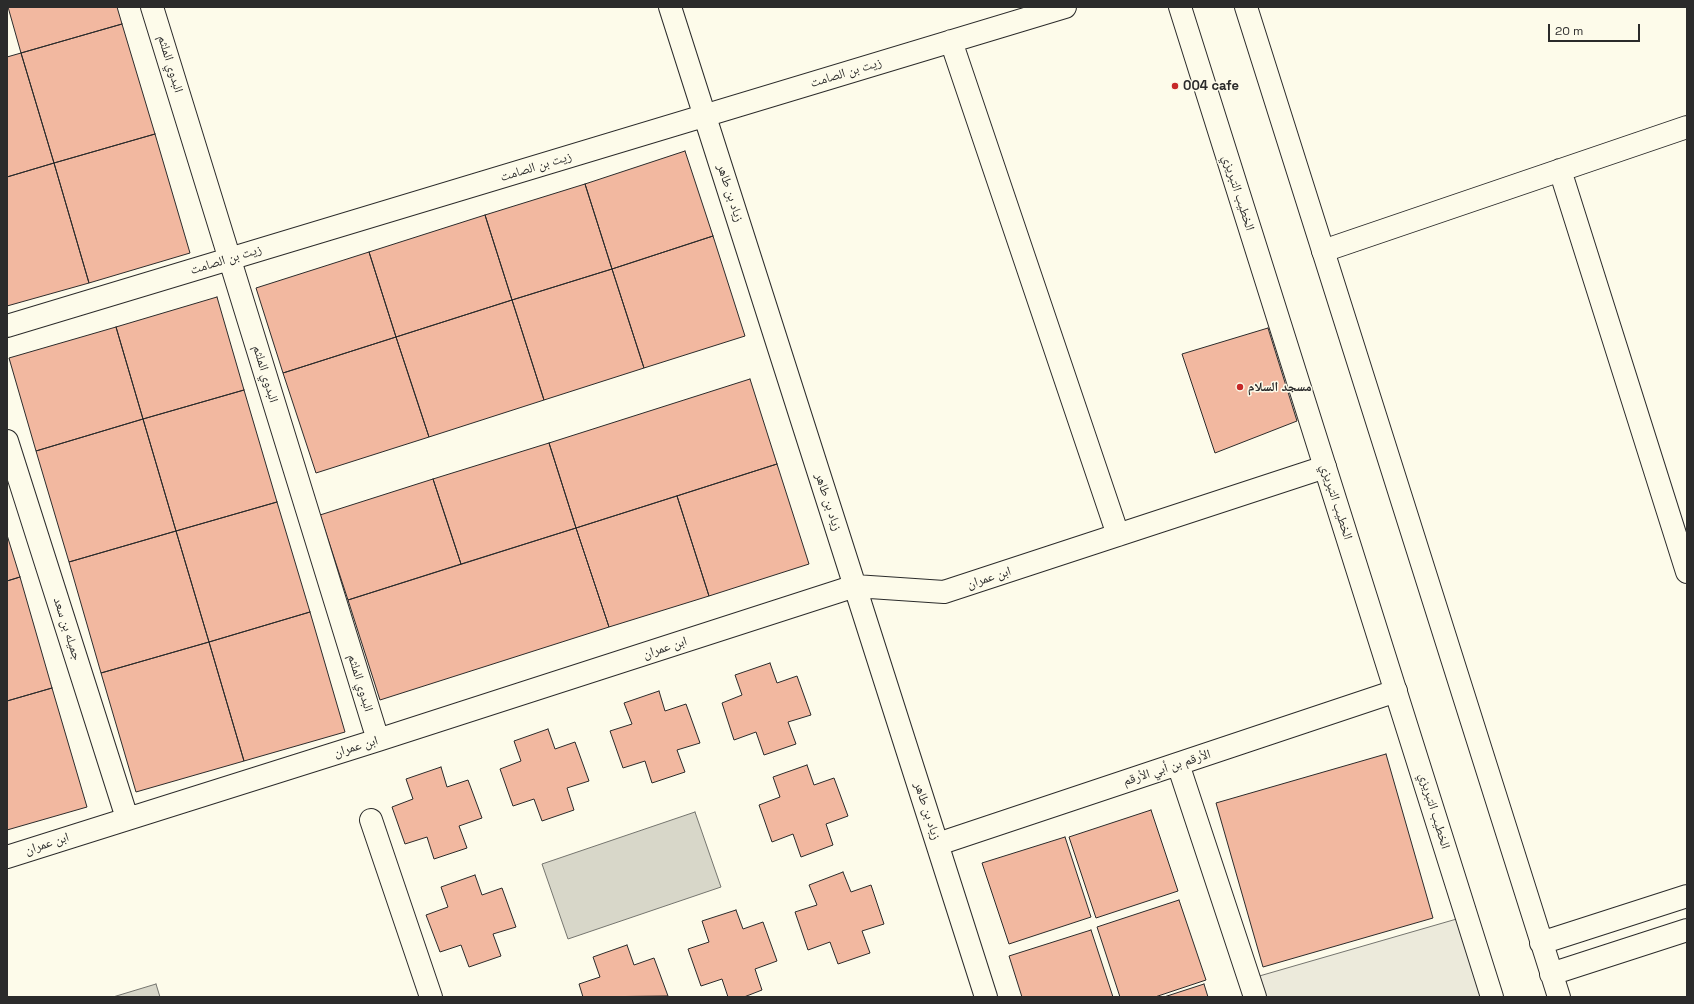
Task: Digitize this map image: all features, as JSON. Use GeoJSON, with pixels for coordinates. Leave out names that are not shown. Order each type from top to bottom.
{"type":"FeatureCollection","features":[{"type":"Feature","properties":{"kind":"street","name":"البدوي الملثم"},"geometry":{"type":"LineString","coordinates":[[152,7],[378,740]]}},
{"type":"Feature","properties":{"kind":"street","name":"زياد بن طاهر"},"geometry":{"type":"LineString","coordinates":[[670,7],[986,997]]}},
{"type":"Feature","properties":{"kind":"street","name":"زيت بن الصامت"},"geometry":{"type":"LineString","coordinates":[[7,326],[1065,7]]}},
{"type":"Feature","properties":{"kind":"street","name":"الخطيب التبريزي"},"geometry":{"type":"LineString","coordinates":[[1180,7],[1492,997]]}},
{"type":"Feature","properties":{"kind":"street"},"geometry":{"type":"LineString","coordinates":[[1246,7],[1559,997]]}},
{"type":"Feature","properties":{"kind":"street"},"geometry":{"type":"LineString","coordinates":[[952,42],[1118,535]]}},
{"type":"Feature","properties":{"kind":"street"},"geometry":{"type":"LineString","coordinates":[[1323,251],[1687,127]]}},
{"type":"Feature","properties":{"kind":"street"},"geometry":{"type":"LineString","coordinates":[[1560,170],[1687,572]]}},
{"type":"Feature","properties":{"kind":"street","name":"جميله بن سعد"},"geometry":{"type":"LineString","coordinates":[[7,440],[127,818]]}},
{"type":"Feature","properties":{"kind":"street","name":"ابن عمران"},"geometry":{"type":"LineString","coordinates":[[7,857],[378,740],[855,586],[944,592],[1325,467]]}},
{"type":"Feature","properties":{"kind":"street","name":"الأرقم بن أبي الأرقم"},"geometry":{"type":"LineString","coordinates":[[938,844],[1396,691]]}},
{"type":"Feature","properties":{"kind":"street"},"geometry":{"type":"LineString","coordinates":[[1178,764],[1255,997]]}},
{"type":"Feature","properties":{"kind":"street"},"geometry":{"type":"LineString","coordinates":[[371,820],[432,997]]}},
{"type":"Feature","properties":{"kind":"street"},"geometry":{"type":"LineString","coordinates":[[1541,943],[1687,896]]}},
{"type":"Feature","properties":{"kind":"street"},"geometry":{"type":"LineString","coordinates":[[1551,974],[1687,930]]}},
{"type":"Feature","properties":{"kind":"shaded area"},"geometry":{"type":"Polygon","coordinates":[[[695,812],[721,887],[568,939],[542,864],[695,812]]]}},
{"type":"Feature","properties":{"kind":"shaded area"},"geometry":{"type":"Polygon","coordinates":[[[1467,916],[1492,997],[1255,997],[1249,979],[1467,916]]]}},
{"type":"Feature","properties":{"kind":"shaded area"},"geometry":{"type":"Polygon","coordinates":[[[156,984],[160,997],[113,997],[156,984]]]}},
{"type":"Feature","properties":{"kind":"building"},"geometry":{"type":"Polygon","coordinates":[[[8,7],[117,7],[122,24],[21,53],[8,7]]]}},
{"type":"Feature","properties":{"kind":"building"},"geometry":{"type":"Polygon","coordinates":[[[122,24],[155,134],[54,163],[21,53],[122,24]]]}},
{"type":"Feature","properties":{"kind":"building"},"geometry":{"type":"Polygon","coordinates":[[[21,53],[54,163],[7,177],[7,57],[21,53]]]}},
{"type":"Feature","properties":{"kind":"building"},"geometry":{"type":"Polygon","coordinates":[[[155,134],[190,253],[89,283],[54,163],[155,134]]]}},
{"type":"Feature","properties":{"kind":"building"},"geometry":{"type":"Polygon","coordinates":[[[685,151],[713,236],[612,269],[585,184],[685,151]]]}},
{"type":"Feature","properties":{"kind":"building"},"geometry":{"type":"Polygon","coordinates":[[[54,163],[89,283],[7,306],[7,177],[54,163]]]}},
{"type":"Feature","properties":{"kind":"building"},"geometry":{"type":"Polygon","coordinates":[[[585,184],[612,269],[512,300],[485,215],[585,184]]]}},
{"type":"Feature","properties":{"kind":"building"},"geometry":{"type":"Polygon","coordinates":[[[485,215],[512,300],[396,337],[369,252],[485,215]]]}},
{"type":"Feature","properties":{"kind":"building"},"geometry":{"type":"Polygon","coordinates":[[[713,236],[745,336],[644,368],[612,269],[713,236]]]}},
{"type":"Feature","properties":{"kind":"building"},"geometry":{"type":"Polygon","coordinates":[[[369,252],[396,337],[283,373],[256,288],[369,252]]]}},
{"type":"Feature","properties":{"kind":"building"},"geometry":{"type":"Polygon","coordinates":[[[612,269],[644,368],[544,400],[512,300],[612,269]]]}},
{"type":"Feature","properties":{"kind":"building"},"geometry":{"type":"Polygon","coordinates":[[[217,297],[244,390],[143,419],[116,327],[217,297]]]}},
{"type":"Feature","properties":{"kind":"building"},"geometry":{"type":"Polygon","coordinates":[[[512,300],[544,400],[429,437],[396,337],[512,300]]]}},
{"type":"Feature","properties":{"kind":"building"},"geometry":{"type":"Polygon","coordinates":[[[116,327],[143,419],[36,451],[9,358],[116,327]]]}},
{"type":"Feature","properties":{"kind":"building","name":"مسجد السلام"},"geometry":{"type":"Polygon","coordinates":[[[1268,328],[1297,421],[1215,453],[1182,354],[1268,328]]]}},
{"type":"Feature","properties":{"kind":"building"},"geometry":{"type":"Polygon","coordinates":[[[396,337],[429,437],[316,473],[283,373],[396,337]]]}},
{"type":"Feature","properties":{"kind":"building"},"geometry":{"type":"Polygon","coordinates":[[[750,379],[777,464],[576,528],[549,443],[750,379]]]}},
{"type":"Feature","properties":{"kind":"building"},"geometry":{"type":"Polygon","coordinates":[[[244,390],[277,502],[176,531],[143,419],[244,390]]]}},
{"type":"Feature","properties":{"kind":"building"},"geometry":{"type":"Polygon","coordinates":[[[143,419],[176,531],[69,562],[36,451],[143,419]]]}},
{"type":"Feature","properties":{"kind":"building"},"geometry":{"type":"Polygon","coordinates":[[[549,443],[576,528],[461,564],[433,479],[549,443]]]}},
{"type":"Feature","properties":{"kind":"building"},"geometry":{"type":"Polygon","coordinates":[[[777,464],[809,564],[709,596],[677,496],[777,464]]]}},
{"type":"Feature","properties":{"kind":"building"},"geometry":{"type":"Polygon","coordinates":[[[433,479],[461,564],[348,600],[320,515],[433,479]]]}},
{"type":"Feature","properties":{"kind":"building"},"geometry":{"type":"Polygon","coordinates":[[[677,496],[709,596],[609,627],[576,528],[677,496]]]}},
{"type":"Feature","properties":{"kind":"building"},"geometry":{"type":"Polygon","coordinates":[[[277,502],[310,612],[209,642],[176,531],[277,502]]]}},
{"type":"Feature","properties":{"kind":"building"},"geometry":{"type":"Polygon","coordinates":[[[576,528],[609,627],[380,700],[348,600],[576,528]]]}},
{"type":"Feature","properties":{"kind":"building"},"geometry":{"type":"Polygon","coordinates":[[[176,531],[209,642],[101,673],[69,562],[176,531]]]}},
{"type":"Feature","properties":{"kind":"building"},"geometry":{"type":"Polygon","coordinates":[[[7,535],[20,577],[7,581],[7,535]]]}},
{"type":"Feature","properties":{"kind":"building"},"geometry":{"type":"Polygon","coordinates":[[[20,577],[52,688],[7,701],[7,581],[20,577]]]}},
{"type":"Feature","properties":{"kind":"building"},"geometry":{"type":"Polygon","coordinates":[[[310,612],[345,732],[244,761],[209,642],[310,612]]]}},
{"type":"Feature","properties":{"kind":"building"},"geometry":{"type":"Polygon","coordinates":[[[209,642],[244,761],[136,792],[101,673],[209,642]]]}},
{"type":"Feature","properties":{"kind":"building"},"geometry":{"type":"Polygon","coordinates":[[[770,663],[777,683],[797,676],[811,715],[788,722],[796,744],[764,755],[756,732],[734,740],[722,703],[742,695],[735,675],[770,663]]]}},
{"type":"Feature","properties":{"kind":"building"},"geometry":{"type":"Polygon","coordinates":[[[52,688],[87,807],[7,830],[7,701],[52,688]]]}},
{"type":"Feature","properties":{"kind":"building"},"geometry":{"type":"Polygon","coordinates":[[[659,691],[665,711],[686,704],[700,743],[677,750],[685,772],[652,783],[645,761],[623,768],[610,731],[632,724],[624,703],[659,691]]]}},
{"type":"Feature","properties":{"kind":"building"},"geometry":{"type":"Polygon","coordinates":[[[548,729],[555,749],[575,742],[589,781],[567,788],[574,810],[542,821],[534,799],[513,806],[500,769],[521,761],[514,741],[548,729]]]}},
{"type":"Feature","properties":{"kind":"building"},"geometry":{"type":"Polygon","coordinates":[[[1386,754],[1433,918],[1263,967],[1216,803],[1386,754]]]}},
{"type":"Feature","properties":{"kind":"building"},"geometry":{"type":"Polygon","coordinates":[[[807,765],[814,785],[834,778],[848,816],[826,824],[833,845],[801,857],[793,834],[772,842],[759,805],[780,797],[773,777],[807,765]]]}},
{"type":"Feature","properties":{"kind":"building"},"geometry":{"type":"Polygon","coordinates":[[[441,767],[447,787],[468,780],[482,818],[459,826],[467,848],[434,859],[427,837],[405,844],[392,807],[413,799],[406,779],[441,767]]]}},
{"type":"Feature","properties":{"kind":"building"},"geometry":{"type":"Polygon","coordinates":[[[1151,810],[1178,891],[1096,918],[1069,837],[1151,810]]]}},
{"type":"Feature","properties":{"kind":"building"},"geometry":{"type":"Polygon","coordinates":[[[1065,837],[1091,917],[1009,944],[982,863],[1065,837]]]}},
{"type":"Feature","properties":{"kind":"building"},"geometry":{"type":"Polygon","coordinates":[[[843,872],[851,892],[871,885],[884,924],[862,931],[870,953],[838,964],[830,942],[808,950],[795,912],[817,905],[809,885],[843,872]]]}},
{"type":"Feature","properties":{"kind":"building"},"geometry":{"type":"Polygon","coordinates":[[[475,875],[482,895],[502,888],[516,927],[493,934],[501,956],[469,967],[461,945],[440,952],[426,915],[448,907],[441,887],[475,875]]]}},
{"type":"Feature","properties":{"kind":"building"},"geometry":{"type":"Polygon","coordinates":[[[1179,900],[1206,980],[1155,997],[1120,997],[1097,927],[1179,900]]]}},
{"type":"Feature","properties":{"kind":"building"},"geometry":{"type":"Polygon","coordinates":[[[736,910],[743,929],[763,922],[777,961],[755,969],[762,990],[744,997],[728,997],[722,979],[701,986],[688,949],[709,942],[702,921],[736,910]]]}},
{"type":"Feature","properties":{"kind":"building"},"geometry":{"type":"Polygon","coordinates":[[[1091,930],[1113,997],[1022,997],[1009,956],[1091,930]]]}},
{"type":"Feature","properties":{"kind":"building"},"geometry":{"type":"Polygon","coordinates":[[[627,945],[634,965],[654,958],[668,996],[583,997],[579,984],[600,977],[593,957],[627,945]]]}},
{"type":"Feature","properties":{"kind":"building"},"geometry":{"type":"Polygon","coordinates":[[[1204,984],[1208,997],[1164,997],[1204,984]]]}},
{"type":"Feature","properties":{"kind":"place","name":"004 cafe"},"geometry":{"type":"Point","coordinates":[1175,86]}},
{"type":"Feature","properties":{"kind":"place","name":"مسجد السلام"},"geometry":{"type":"Point","coordinates":[1240,387]}}]}
